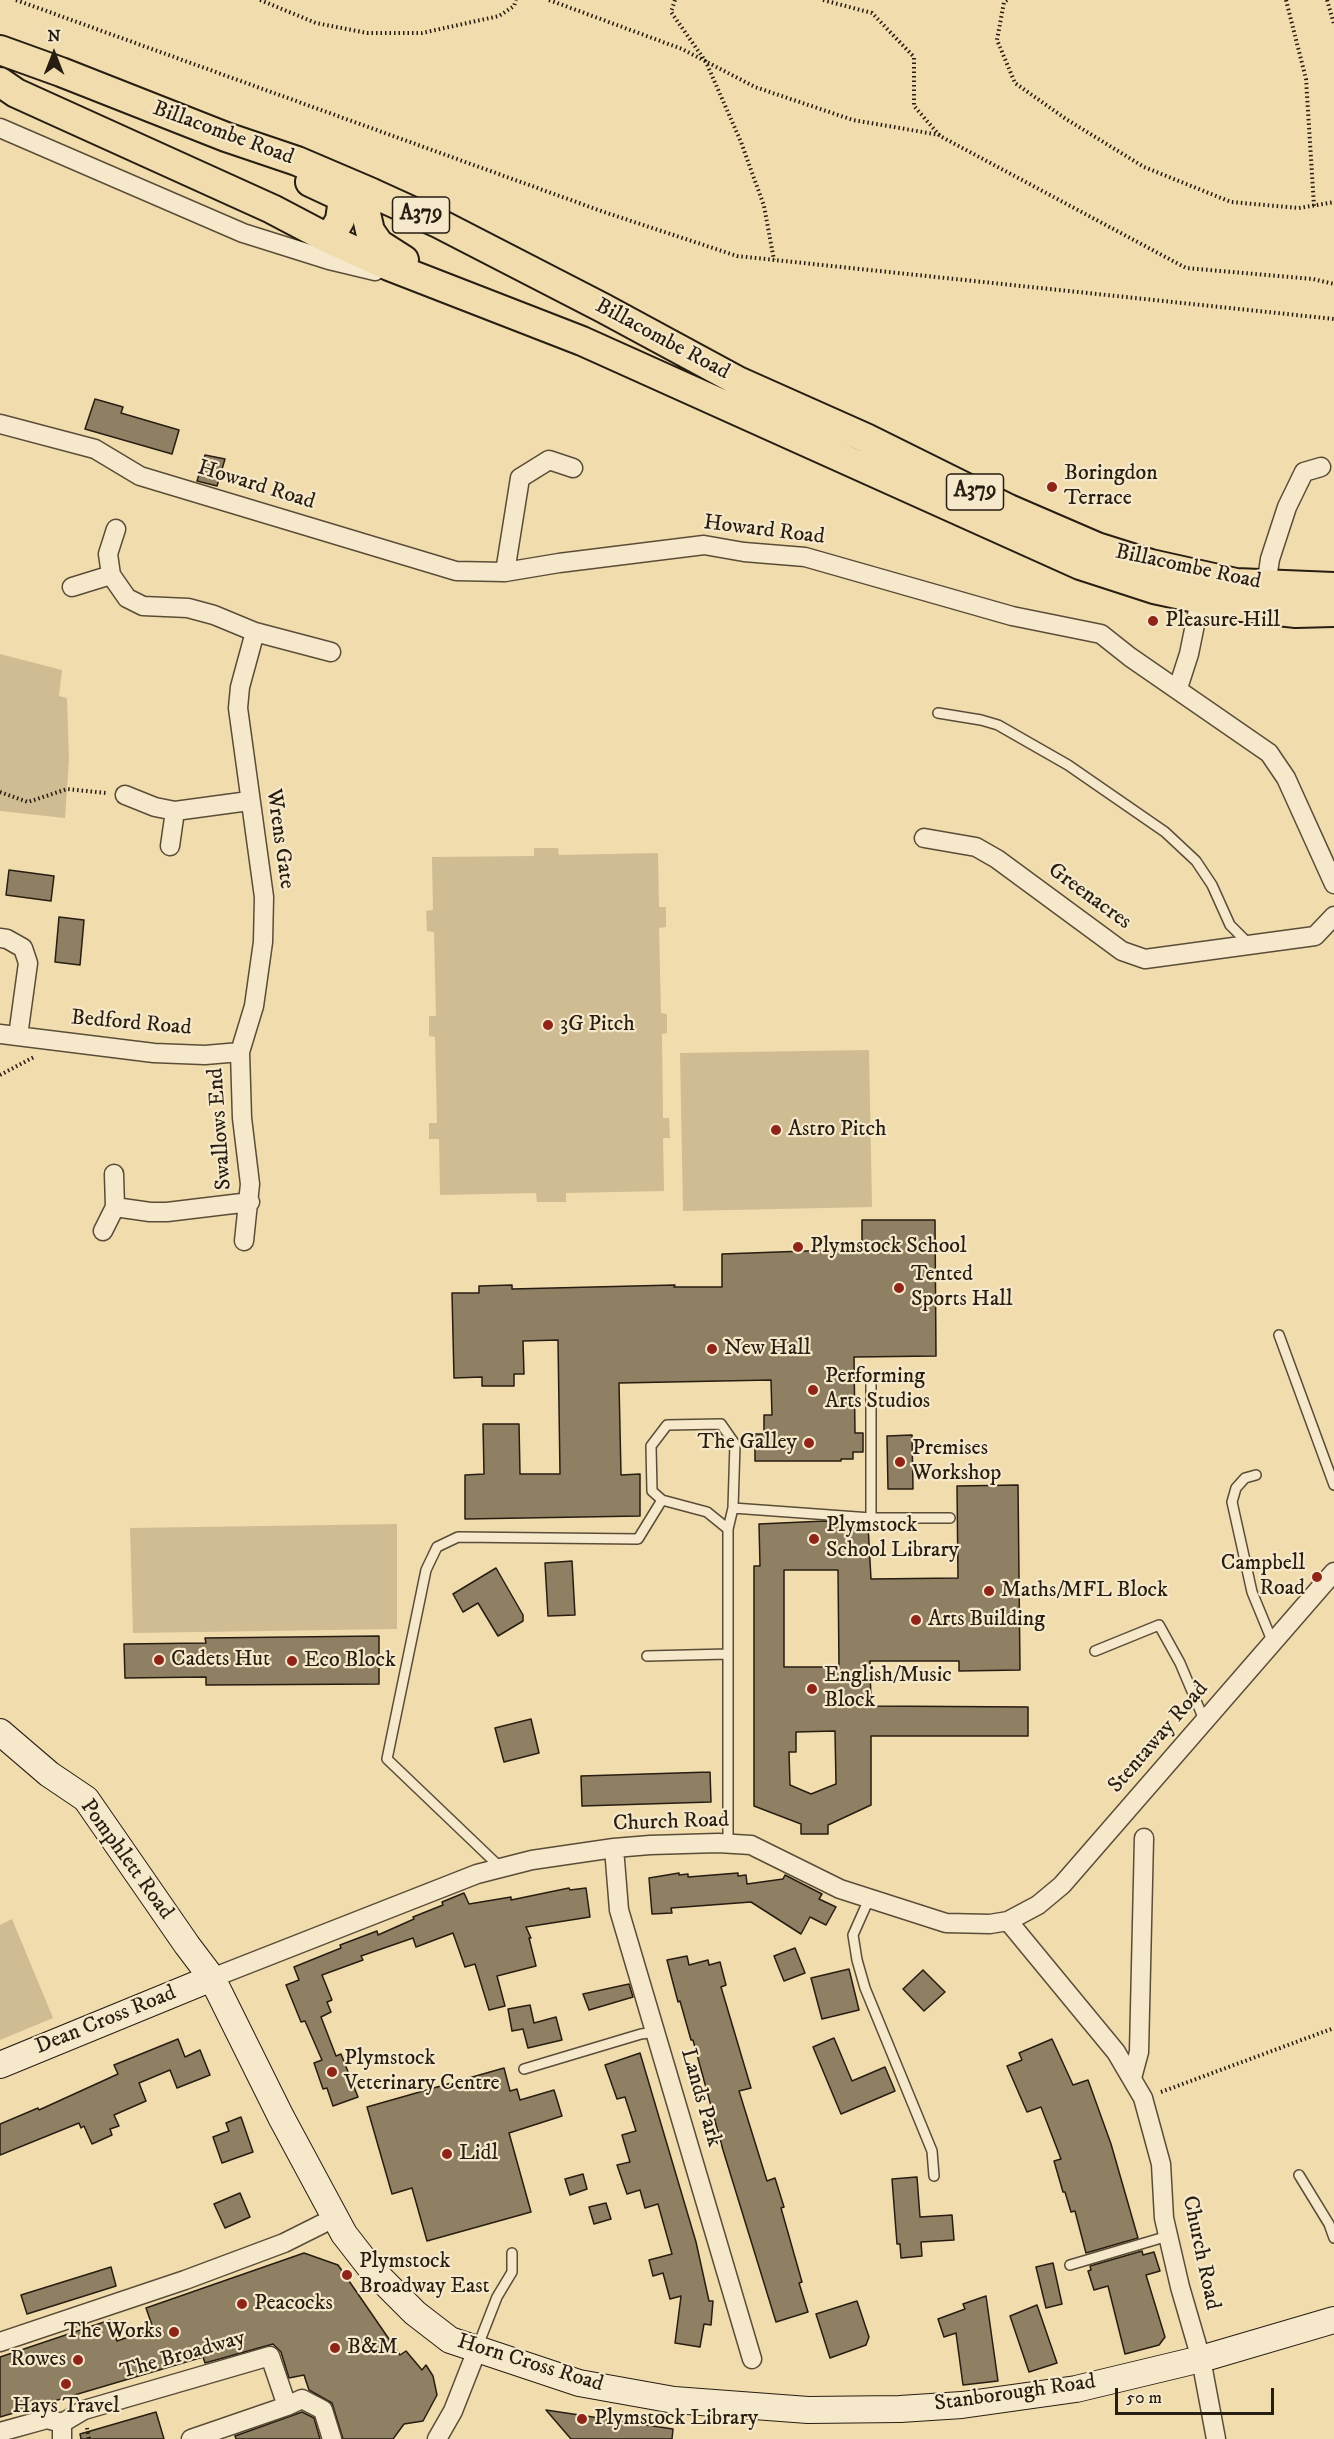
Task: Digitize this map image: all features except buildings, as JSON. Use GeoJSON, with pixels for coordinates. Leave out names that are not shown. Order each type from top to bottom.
{"type":"FeatureCollection","features":[{"type":"Feature","properties":{"kind":"main road","name":"Billacombe Road"},"geometry":{"type":"LineString","coordinates":[[0,50],[226,137],[297,161],[372,193],[501,255],[738,381],[866,438],[1009,509],[1097,547],[1151,564],[1236,583],[1334,587]]}},
{"type":"Feature","properties":{"kind":"main road","name":"Billacombe Road"},"geometry":{"type":"LineString","coordinates":[[0,82],[16,93],[272,209],[320,246],[389,266],[582,341],[1080,565],[1154,589],[1200,600],[1296,613],[1334,612]]}},
{"type":"Feature","properties":{"kind":"main road","name":"A379"},"geometry":{"type":"LineString","coordinates":[[226,137],[278,167],[339,196],[342,206],[340,220],[320,246]]}},
{"type":"Feature","properties":{"kind":"main road","name":"A379"},"geometry":{"type":"LineString","coordinates":[[372,193],[365,209],[365,218],[379,244],[477,299]]}},
{"type":"Feature","properties":{"kind":"street","name":"Billacombe Road"},"geometry":{"type":"LineString","coordinates":[[0,128],[243,233],[320,246]]}},
{"type":"Feature","properties":{"kind":"street","name":"Howard Road"},"geometry":{"type":"LineString","coordinates":[[0,424],[95,449],[140,476],[456,571],[505,572],[704,545],[744,552],[805,556],[1012,616],[1101,634],[1130,657],[1179,688]]}},
{"type":"Feature","properties":{"kind":"street"},"geometry":{"type":"LineString","coordinates":[[505,572],[520,478],[549,460],[573,468]]}},
{"type":"Feature","properties":{"kind":"street"},"geometry":{"type":"LineString","coordinates":[[1266,585],[1270,559],[1287,507],[1304,472],[1321,467]]}},
{"type":"Feature","properties":{"kind":"street"},"geometry":{"type":"LineString","coordinates":[[116,529],[108,554],[111,575],[127,598],[143,606],[189,609],[214,615],[255,632],[331,652]]}},
{"type":"Feature","properties":{"kind":"street"},"geometry":{"type":"LineString","coordinates":[[72,587],[111,575]]}},
{"type":"Feature","properties":{"kind":"street"},"geometry":{"type":"LineString","coordinates":[[1200,600],[1189,654],[1179,688],[1269,753],[1286,778],[1334,884]]}},
{"type":"Feature","properties":{"kind":"street","name":"Wrens Gate"},"geometry":{"type":"LineString","coordinates":[[240,1052],[254,1006],[263,942],[264,897],[238,708],[240,687],[255,632]]}},
{"type":"Feature","properties":{"kind":"street"},"geometry":{"type":"LineString","coordinates":[[125,795],[155,807],[175,811],[249,801]]}},
{"type":"Feature","properties":{"kind":"street"},"geometry":{"type":"LineString","coordinates":[[170,846],[175,811]]}},
{"type":"Feature","properties":{"kind":"street","name":"Greenacres"},"geometry":{"type":"LineString","coordinates":[[924,837],[976,847],[997,859],[1122,951],[1145,959],[1315,936],[1334,916]]}},
{"type":"Feature","properties":{"kind":"street"},"geometry":{"type":"LineString","coordinates":[[0,938],[7,939],[22,948],[28,963],[18,1036]]}},
{"type":"Feature","properties":{"kind":"street","name":"Bedford Road"},"geometry":{"type":"LineString","coordinates":[[0,1034],[154,1053],[240,1052]]}},
{"type":"Feature","properties":{"kind":"street","name":"Swallows End"},"geometry":{"type":"LineString","coordinates":[[240,1052],[242,1118],[249,1162],[250,1202],[244,1242]]}},
{"type":"Feature","properties":{"kind":"street"},"geometry":{"type":"LineString","coordinates":[[104,1231],[115,1206],[114,1174]]}},
{"type":"Feature","properties":{"kind":"street","name":"Swallows End"},"geometry":{"type":"LineString","coordinates":[[115,1206],[150,1212],[167,1212],[250,1202]]}},
{"type":"Feature","properties":{"kind":"street","name":"Stentaway Road"},"geometry":{"type":"LineString","coordinates":[[1008,1921],[1038,1905],[1062,1885],[1273,1643],[1328,1592],[1334,1572]]}},
{"type":"Feature","properties":{"kind":"street","name":"Pomphlett Road"},"geometry":{"type":"LineString","coordinates":[[0,1732],[49,1774],[86,1799],[212,1978]]}},
{"type":"Feature","properties":{"kind":"street"},"geometry":{"type":"LineString","coordinates":[[1132,2078],[1139,2052],[1144,1838]]}},
{"type":"Feature","properties":{"kind":"street","name":"Church Road"},"geometry":{"type":"LineString","coordinates":[[212,1978],[477,1875],[532,1860],[614,1848],[751,1845],[840,1889],[946,1923],[990,1924],[1008,1921],[1116,2052],[1143,2098],[1161,2164],[1164,2218],[1180,2287],[1201,2359],[1216,2439]]}},
{"type":"Feature","properties":{"kind":"street","name":"Lands Park"},"geometry":{"type":"LineString","coordinates":[[614,1848],[619,1910],[752,2359]]}},
{"type":"Feature","properties":{"kind":"street","name":"Dean Cross Road"},"geometry":{"type":"LineString","coordinates":[[0,2065],[212,1978]]}},
{"type":"Feature","properties":{"kind":"street","name":"Horn Cross Road"},"geometry":{"type":"LineString","coordinates":[[212,1978],[334,2218],[372,2270],[415,2313],[450,2340],[579,2384],[674,2400],[759,2406]]}},
{"type":"Feature","properties":{"kind":"street"},"geometry":{"type":"LineString","coordinates":[[0,2342],[185,2280],[284,2243],[334,2218]]}},
{"type":"Feature","properties":{"kind":"street","name":"Stanborough Road"},"geometry":{"type":"LineString","coordinates":[[759,2406],[819,2410],[962,2405],[1076,2390],[1201,2359],[1334,2320]]}},
{"type":"Feature","properties":{"kind":"street"},"geometry":{"type":"LineString","coordinates":[[437,2439],[453,2411],[477,2349]]}},
{"type":"Feature","properties":{"kind":"street","name":"The Broadway"},"geometry":{"type":"LineString","coordinates":[[0,2432],[46,2420],[62,2431],[84,2410],[270,2356],[287,2406]]}},
{"type":"Feature","properties":{"kind":"street"},"geometry":{"type":"LineString","coordinates":[[190,2439],[302,2399],[323,2410],[332,2439]]}},
{"type":"Feature","properties":{"kind":"lane"},"geometry":{"type":"LineString","coordinates":[[938,713],[981,720],[1007,730],[1068,765],[1165,832],[1196,861],[1212,885],[1230,925],[1252,946]]}},
{"type":"Feature","properties":{"kind":"lane"},"geometry":{"type":"LineString","coordinates":[[1279,1335],[1334,1485]]}},
{"type":"Feature","properties":{"kind":"lane"},"geometry":{"type":"LineString","coordinates":[[871,1385],[871,1518]]}},
{"type":"Feature","properties":{"kind":"lane"},"geometry":{"type":"LineString","coordinates":[[728,1529],[707,1512],[662,1500],[652,1491],[651,1446],[667,1425],[721,1424],[735,1444],[733,1508],[728,1529],[728,1844]]}},
{"type":"Feature","properties":{"kind":"lane"},"geometry":{"type":"LineString","coordinates":[[1257,1475],[1245,1478],[1236,1488],[1232,1502],[1252,1592],[1273,1643]]}},
{"type":"Feature","properties":{"kind":"lane"},"geometry":{"type":"LineString","coordinates":[[501,1868],[387,1759],[426,1570],[437,1547],[458,1537],[638,1539],[662,1500]]}},
{"type":"Feature","properties":{"kind":"lane"},"geometry":{"type":"LineString","coordinates":[[733,1508],[871,1518],[950,1518]]}},
{"type":"Feature","properties":{"kind":"lane"},"geometry":{"type":"LineString","coordinates":[[1095,1652],[1159,1625],[1180,1663],[1205,1722]]}},
{"type":"Feature","properties":{"kind":"lane"},"geometry":{"type":"LineString","coordinates":[[647,1656],[728,1654]]}},
{"type":"Feature","properties":{"kind":"lane"},"geometry":{"type":"LineString","coordinates":[[869,1899],[853,1935],[857,1960],[865,1988],[932,2151],[934,2176]]}},
{"type":"Feature","properties":{"kind":"lane"},"geometry":{"type":"LineString","coordinates":[[524,2068],[641,2034],[656,2032]]}},
{"type":"Feature","properties":{"kind":"lane"},"geometry":{"type":"LineString","coordinates":[[1299,2175],[1329,2224],[1334,2238]]}},
{"type":"Feature","properties":{"kind":"lane"},"geometry":{"type":"LineString","coordinates":[[1070,2265],[1168,2236]]}},
{"type":"Feature","properties":{"kind":"lane"},"geometry":{"type":"LineString","coordinates":[[477,2349],[497,2297],[512,2272],[512,2253]]}},
{"type":"Feature","properties":{"kind":"path"},"geometry":{"type":"LineString","coordinates":[[16,0],[604,212],[737,256],[1334,319]]}},
{"type":"Feature","properties":{"kind":"path"},"geometry":{"type":"LineString","coordinates":[[260,0],[316,23],[367,33],[422,33],[470,24],[499,16],[514,6],[516,0]]}},
{"type":"Feature","properties":{"kind":"path"},"geometry":{"type":"LineString","coordinates":[[549,0],[682,49],[755,87],[853,120],[940,136],[1185,268],[1313,279],[1334,284]]}},
{"type":"Feature","properties":{"kind":"path"},"geometry":{"type":"LineString","coordinates":[[675,0],[671,12],[706,62],[741,142],[764,206],[774,260]]}},
{"type":"Feature","properties":{"kind":"path"},"geometry":{"type":"LineString","coordinates":[[822,0],[872,13],[914,57],[914,106],[940,136]]}},
{"type":"Feature","properties":{"kind":"path"},"geometry":{"type":"LineString","coordinates":[[1007,0],[1004,2],[997,40],[1016,83],[1066,119],[1144,167],[1231,202],[1299,208],[1334,202]]}},
{"type":"Feature","properties":{"kind":"path"},"geometry":{"type":"LineString","coordinates":[[1286,0],[1306,79],[1314,206]]}},
{"type":"Feature","properties":{"kind":"path"},"geometry":{"type":"LineString","coordinates":[[1327,0],[1334,24]]}},
{"type":"Feature","properties":{"kind":"path"},"geometry":{"type":"LineString","coordinates":[[0,792],[28,802],[67,789],[125,795]]}},
{"type":"Feature","properties":{"kind":"path"},"geometry":{"type":"LineString","coordinates":[[1143,2098],[1334,2028]]}},
{"type":"Feature","properties":{"kind":"shaded area"},"geometry":{"type":"Polygon","coordinates":[[[0,654],[62,670],[59,696],[67,698],[69,760],[65,818],[0,811],[0,654]]]}},
{"type":"Feature","properties":{"kind":"shaded area","name":"3G Pitch"},"geometry":{"type":"Polygon","coordinates":[[[534,848],[558,848],[559,855],[658,853],[659,907],[666,907],[666,927],[659,928],[661,1013],[667,1014],[667,1033],[662,1034],[663,1118],[669,1118],[670,1138],[663,1138],[664,1191],[566,1193],[566,1202],[537,1202],[536,1193],[440,1195],[439,1139],[429,1139],[429,1123],[437,1123],[435,1037],[429,1036],[429,1016],[436,1016],[434,932],[427,931],[426,911],[433,910],[432,857],[534,856],[534,848]]]}},
{"type":"Feature","properties":{"kind":"shaded area","name":"Astro Pitch"},"geometry":{"type":"Polygon","coordinates":[[[869,1050],[872,1207],[683,1211],[680,1053],[869,1050]]]}},
{"type":"Feature","properties":{"kind":"shaded area"},"geometry":{"type":"Polygon","coordinates":[[[397,1524],[397,1629],[133,1633],[130,1528],[397,1524]]]}},
{"type":"Feature","properties":{"kind":"shaded area"},"geometry":{"type":"Polygon","coordinates":[[[12,1919],[53,2018],[0,2040],[0,1925],[12,1919]]]}},
{"type":"Feature","properties":{"kind":"place","name":"Boringdon Terrace"},"geometry":{"type":"Point","coordinates":[1052,487]}},
{"type":"Feature","properties":{"kind":"place","name":"Pleasure Hill"},"geometry":{"type":"Point","coordinates":[1153,621]}},
{"type":"Feature","properties":{"kind":"place","name":"3G Pitch"},"geometry":{"type":"Point","coordinates":[548,1025]}},
{"type":"Feature","properties":{"kind":"place","name":"Astro Pitch"},"geometry":{"type":"Point","coordinates":[776,1130]}},
{"type":"Feature","properties":{"kind":"place","name":"Plymstock School"},"geometry":{"type":"Point","coordinates":[798,1247]}},
{"type":"Feature","properties":{"kind":"place","name":"Tented Sports Hall"},"geometry":{"type":"Point","coordinates":[899,1288]}},
{"type":"Feature","properties":{"kind":"place","name":"New Hall"},"geometry":{"type":"Point","coordinates":[712,1349]}},
{"type":"Feature","properties":{"kind":"place","name":"Performing Arts Studios"},"geometry":{"type":"Point","coordinates":[813,1390]}},
{"type":"Feature","properties":{"kind":"place","name":"The Galley"},"geometry":{"type":"Point","coordinates":[809,1443]}},
{"type":"Feature","properties":{"kind":"place","name":"Premises Workshop"},"geometry":{"type":"Point","coordinates":[900,1462]}},
{"type":"Feature","properties":{"kind":"place","name":"Plymstock School Library"},"geometry":{"type":"Point","coordinates":[814,1539]}},
{"type":"Feature","properties":{"kind":"place","name":"Campbell Road"},"geometry":{"type":"Point","coordinates":[1317,1577]}},
{"type":"Feature","properties":{"kind":"place","name":"Maths/MFL Block"},"geometry":{"type":"Point","coordinates":[989,1591]}},
{"type":"Feature","properties":{"kind":"place","name":"Arts Building"},"geometry":{"type":"Point","coordinates":[916,1620]}},
{"type":"Feature","properties":{"kind":"place","name":"Cadets Hut"},"geometry":{"type":"Point","coordinates":[159,1660]}},
{"type":"Feature","properties":{"kind":"place","name":"Eco Block"},"geometry":{"type":"Point","coordinates":[292,1661]}},
{"type":"Feature","properties":{"kind":"place","name":"English/Music Block"},"geometry":{"type":"Point","coordinates":[812,1689]}},
{"type":"Feature","properties":{"kind":"place","name":"Plymstock Veterinary Centre"},"geometry":{"type":"Point","coordinates":[332,2072]}},
{"type":"Feature","properties":{"kind":"place","name":"Lidl"},"geometry":{"type":"Point","coordinates":[447,2154]}},
{"type":"Feature","properties":{"kind":"place","name":"Plymstock Broadway East"},"geometry":{"type":"Point","coordinates":[347,2275]}},
{"type":"Feature","properties":{"kind":"place","name":"Peacocks"},"geometry":{"type":"Point","coordinates":[242,2304]}},
{"type":"Feature","properties":{"kind":"place","name":"The Works"},"geometry":{"type":"Point","coordinates":[174,2332]}},
{"type":"Feature","properties":{"kind":"place","name":"B&M"},"geometry":{"type":"Point","coordinates":[335,2348]}},
{"type":"Feature","properties":{"kind":"place","name":"Rowes"},"geometry":{"type":"Point","coordinates":[78,2360]}},
{"type":"Feature","properties":{"kind":"place","name":"Hays Travel"},"geometry":{"type":"Point","coordinates":[66,2384]}},
{"type":"Feature","properties":{"kind":"place","name":"Plymstock Library"},"geometry":{"type":"Point","coordinates":[582,2419]}}]}
